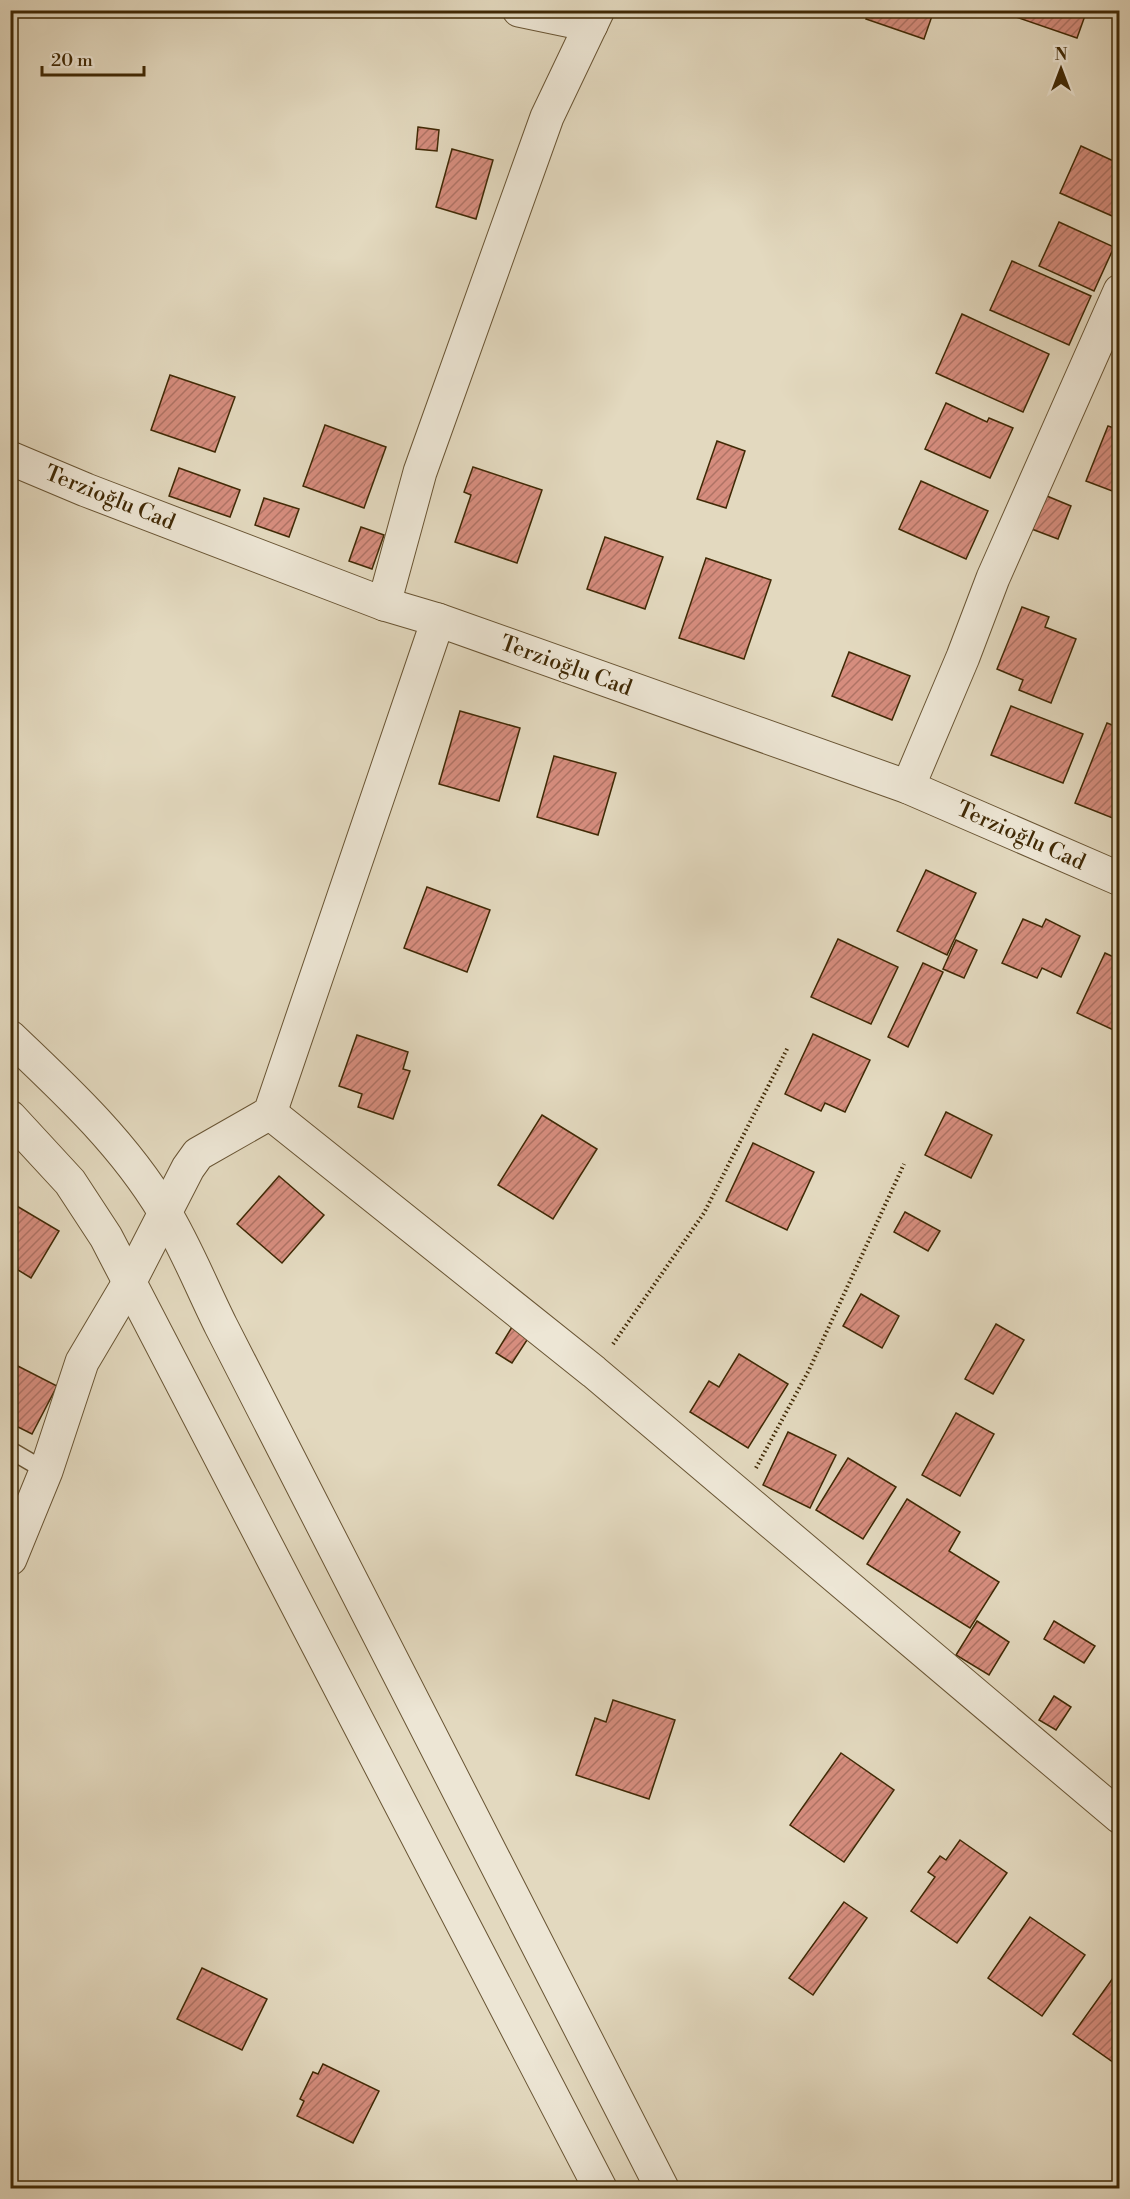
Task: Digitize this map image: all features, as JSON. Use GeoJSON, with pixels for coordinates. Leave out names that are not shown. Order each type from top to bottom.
{"type":"FeatureCollection","features":[{"type":"Feature","properties":{"kind":"street"},"geometry":{"type":"LineString","coordinates":[[384,604],[420,471],[547,117],[595,18],[519,10]]}},
{"type":"Feature","properties":{"kind":"street"},"geometry":{"type":"LineString","coordinates":[[908,787],[963,657],[993,578],[1119,291]]}},
{"type":"Feature","properties":{"kind":"street","name":"Terzioğlu Cad"},"geometry":{"type":"LineString","coordinates":[[10,458],[86,490],[384,604],[438,620],[908,787],[1119,879]]}},
{"type":"Feature","properties":{"kind":"street"},"geometry":{"type":"LineString","coordinates":[[10,1559],[46,1471],[82,1362],[130,1281],[188,1168],[198,1154],[270,1113],[438,620]]}},
{"type":"Feature","properties":{"kind":"street"},"geometry":{"type":"LineString","coordinates":[[10,1037],[59,1083],[116,1142],[165,1212],[237,1358],[662,2188]]}},
{"type":"Feature","properties":{"kind":"street"},"geometry":{"type":"LineString","coordinates":[[270,1113],[594,1372],[1119,1817]]}},
{"type":"Feature","properties":{"kind":"street"},"geometry":{"type":"LineString","coordinates":[[10,1117],[70,1182],[106,1237],[600,2188]]}},
{"type":"Feature","properties":{"kind":"lane"},"geometry":{"type":"LineString","coordinates":[[10,1450],[46,1471]]}},
{"type":"Feature","properties":{"kind":"path"},"geometry":{"type":"LineString","coordinates":[[594,1372],[704,1213],[788,1047]]}},
{"type":"Feature","properties":{"kind":"path"},"geometry":{"type":"LineString","coordinates":[[740,1497],[809,1370],[904,1164]]}},
{"type":"Feature","properties":{"kind":"building"},"geometry":{"type":"Polygon","coordinates":[[[869,10],[934,10],[924,39],[866,19],[869,10]]]}},
{"type":"Feature","properties":{"kind":"building"},"geometry":{"type":"Polygon","coordinates":[[[1015,10],[1087,10],[1077,38],[1013,16],[1015,10]]]}},
{"type":"Feature","properties":{"kind":"building"},"geometry":{"type":"Polygon","coordinates":[[[418,127],[439,130],[437,151],[416,149],[418,127]]]}},
{"type":"Feature","properties":{"kind":"building"},"geometry":{"type":"Polygon","coordinates":[[[1081,146],[1120,164],[1119,219],[1060,193],[1081,146]]]}},
{"type":"Feature","properties":{"kind":"building"},"geometry":{"type":"Polygon","coordinates":[[[452,149],[493,160],[476,219],[436,207],[452,149]]]}},
{"type":"Feature","properties":{"kind":"building"},"geometry":{"type":"Polygon","coordinates":[[[1059,222],[1114,247],[1094,291],[1039,266],[1059,222]]]}},
{"type":"Feature","properties":{"kind":"building"},"geometry":{"type":"Polygon","coordinates":[[[1012,261],[1091,296],[1069,345],[990,310],[1012,261]]]}},
{"type":"Feature","properties":{"kind":"building"},"geometry":{"type":"Polygon","coordinates":[[[962,314],[1049,354],[1023,412],[936,373],[962,314]]]}},
{"type":"Feature","properties":{"kind":"building"},"geometry":{"type":"Polygon","coordinates":[[[170,375],[235,397],[215,452],[151,430],[170,375]]]}},
{"type":"Feature","properties":{"kind":"building"},"geometry":{"type":"Polygon","coordinates":[[[946,403],[987,422],[989,418],[1013,428],[990,478],[925,449],[946,403]]]}},
{"type":"Feature","properties":{"kind":"building"},"geometry":{"type":"Polygon","coordinates":[[[325,425],[386,447],[364,508],[303,486],[325,425]]]}},
{"type":"Feature","properties":{"kind":"building"},"geometry":{"type":"Polygon","coordinates":[[[1108,426],[1120,430],[1120,494],[1086,481],[1108,426]]]}},
{"type":"Feature","properties":{"kind":"building"},"geometry":{"type":"Polygon","coordinates":[[[717,441],[745,451],[726,508],[697,499],[717,441]]]}},
{"type":"Feature","properties":{"kind":"building"},"geometry":{"type":"Polygon","coordinates":[[[473,467],[542,490],[517,563],[455,542],[471,495],[464,492],[473,467]]]}},
{"type":"Feature","properties":{"kind":"building"},"geometry":{"type":"Polygon","coordinates":[[[179,468],[240,490],[230,517],[169,496],[179,468]]]}},
{"type":"Feature","properties":{"kind":"building"},"geometry":{"type":"Polygon","coordinates":[[[921,481],[988,511],[966,559],[899,529],[921,481]]]}},
{"type":"Feature","properties":{"kind":"building"},"geometry":{"type":"Polygon","coordinates":[[[1042,494],[1071,506],[1058,539],[1029,528],[1042,494]]]}},
{"type":"Feature","properties":{"kind":"building"},"geometry":{"type":"Polygon","coordinates":[[[264,498],[299,509],[289,537],[255,525],[264,498]]]}},
{"type":"Feature","properties":{"kind":"building"},"geometry":{"type":"Polygon","coordinates":[[[361,527],[384,535],[372,569],[349,561],[361,527]]]}},
{"type":"Feature","properties":{"kind":"building"},"geometry":{"type":"Polygon","coordinates":[[[605,537],[663,557],[645,609],[587,589],[605,537]]]}},
{"type":"Feature","properties":{"kind":"building"},"geometry":{"type":"Polygon","coordinates":[[[706,558],[771,580],[744,659],[679,638],[706,558]]]}},
{"type":"Feature","properties":{"kind":"building"},"geometry":{"type":"Polygon","coordinates":[[[1022,607],[1049,617],[1045,627],[1076,639],[1051,703],[1019,690],[1023,680],[997,669],[1022,607]]]}},
{"type":"Feature","properties":{"kind":"building"},"geometry":{"type":"Polygon","coordinates":[[[849,652],[910,676],[892,720],[832,696],[849,652]]]}},
{"type":"Feature","properties":{"kind":"building"},"geometry":{"type":"Polygon","coordinates":[[[1011,706],[1083,734],[1063,783],[991,755],[1011,706]]]}},
{"type":"Feature","properties":{"kind":"building"},"geometry":{"type":"Polygon","coordinates":[[[460,711],[520,728],[499,801],[439,784],[460,711]]]}},
{"type":"Feature","properties":{"kind":"building"},"geometry":{"type":"Polygon","coordinates":[[[1107,723],[1120,728],[1120,821],[1075,803],[1107,723]]]}},
{"type":"Feature","properties":{"kind":"building"},"geometry":{"type":"Polygon","coordinates":[[[554,756],[616,773],[598,835],[537,817],[554,756]]]}},
{"type":"Feature","properties":{"kind":"building"},"geometry":{"type":"Polygon","coordinates":[[[926,870],[976,893],[947,955],[897,931],[926,870]]]}},
{"type":"Feature","properties":{"kind":"building"},"geometry":{"type":"Polygon","coordinates":[[[427,887],[490,910],[467,972],[404,948],[427,887]]]}},
{"type":"Feature","properties":{"kind":"building"},"geometry":{"type":"Polygon","coordinates":[[[1023,919],[1042,927],[1046,919],[1080,936],[1061,977],[1042,968],[1037,978],[1002,963],[1023,919]]]}},
{"type":"Feature","properties":{"kind":"building"},"geometry":{"type":"Polygon","coordinates":[[[838,939],[898,967],[871,1024],[811,997],[838,939]]]}},
{"type":"Feature","properties":{"kind":"building"},"geometry":{"type":"Polygon","coordinates":[[[956,940],[977,950],[964,978],[943,969],[956,940]]]}},
{"type":"Feature","properties":{"kind":"building"},"geometry":{"type":"Polygon","coordinates":[[[1105,953],[1120,960],[1120,1033],[1077,1013],[1105,953]]]}},
{"type":"Feature","properties":{"kind":"building"},"geometry":{"type":"Polygon","coordinates":[[[923,963],[943,972],[908,1047],[888,1037],[923,963]]]}},
{"type":"Feature","properties":{"kind":"building"},"geometry":{"type":"Polygon","coordinates":[[[813,1034],[870,1060],[845,1112],[825,1103],[821,1111],[785,1094],[813,1034]]]}},
{"type":"Feature","properties":{"kind":"building"},"geometry":{"type":"Polygon","coordinates":[[[357,1035],[408,1052],[403,1069],[410,1071],[393,1119],[358,1107],[362,1094],[339,1086],[357,1035]]]}},
{"type":"Feature","properties":{"kind":"building"},"geometry":{"type":"Polygon","coordinates":[[[946,1112],[992,1135],[971,1178],[925,1155],[946,1112]]]}},
{"type":"Feature","properties":{"kind":"building"},"geometry":{"type":"Polygon","coordinates":[[[542,1115],[597,1149],[553,1219],[498,1185],[542,1115]]]}},
{"type":"Feature","properties":{"kind":"building"},"geometry":{"type":"Polygon","coordinates":[[[753,1143],[814,1172],[787,1230],[726,1201],[753,1143]]]}},
{"type":"Feature","properties":{"kind":"building"},"geometry":{"type":"Polygon","coordinates":[[[279,1176],[324,1215],[282,1263],[237,1224],[279,1176]]]}},
{"type":"Feature","properties":{"kind":"building"},"geometry":{"type":"Polygon","coordinates":[[[10,1202],[59,1231],[31,1278],[10,1265],[10,1202]]]}},
{"type":"Feature","properties":{"kind":"building"},"geometry":{"type":"Polygon","coordinates":[[[905,1212],[940,1231],[928,1251],[894,1232],[905,1212]]]}},
{"type":"Feature","properties":{"kind":"building"},"geometry":{"type":"Polygon","coordinates":[[[861,1294],[899,1316],[882,1348],[843,1326],[861,1294]]]}},
{"type":"Feature","properties":{"kind":"building"},"geometry":{"type":"Polygon","coordinates":[[[996,1324],[1024,1340],[993,1394],[965,1379],[996,1324]]]}},
{"type":"Feature","properties":{"kind":"building"},"geometry":{"type":"Polygon","coordinates":[[[512,1327],[529,1337],[512,1363],[496,1353],[512,1327]]]}},
{"type":"Feature","properties":{"kind":"building"},"geometry":{"type":"Polygon","coordinates":[[[739,1354],[788,1384],[748,1448],[690,1412],[709,1381],[719,1387],[739,1354]]]}},
{"type":"Feature","properties":{"kind":"building"},"geometry":{"type":"Polygon","coordinates":[[[10,1362],[57,1386],[32,1434],[10,1423],[10,1362]]]}},
{"type":"Feature","properties":{"kind":"building"},"geometry":{"type":"Polygon","coordinates":[[[956,1413],[994,1434],[960,1496],[922,1475],[956,1413]]]}},
{"type":"Feature","properties":{"kind":"building"},"geometry":{"type":"Polygon","coordinates":[[[788,1432],[836,1455],[810,1508],[763,1485],[788,1432]]]}},
{"type":"Feature","properties":{"kind":"building"},"geometry":{"type":"Polygon","coordinates":[[[848,1458],[896,1487],[863,1539],[816,1510],[848,1458]]]}},
{"type":"Feature","properties":{"kind":"building"},"geometry":{"type":"Polygon","coordinates":[[[907,1499],[960,1532],[949,1551],[999,1582],[970,1628],[867,1564],[907,1499]]]}},
{"type":"Feature","properties":{"kind":"building"},"geometry":{"type":"Polygon","coordinates":[[[977,1621],[1009,1642],[989,1675],[956,1655],[977,1621]]]}},
{"type":"Feature","properties":{"kind":"building"},"geometry":{"type":"Polygon","coordinates":[[[1054,1621],[1095,1646],[1084,1663],[1044,1639],[1054,1621]]]}},
{"type":"Feature","properties":{"kind":"building"},"geometry":{"type":"Polygon","coordinates":[[[1054,1696],[1071,1707],[1056,1730],[1039,1720],[1054,1696]]]}},
{"type":"Feature","properties":{"kind":"building"},"geometry":{"type":"Polygon","coordinates":[[[613,1700],[675,1720],[649,1799],[576,1775],[595,1718],[606,1722],[613,1700]]]}},
{"type":"Feature","properties":{"kind":"building"},"geometry":{"type":"Polygon","coordinates":[[[841,1753],[894,1790],[844,1862],[790,1825],[841,1753]]]}},
{"type":"Feature","properties":{"kind":"building"},"geometry":{"type":"Polygon","coordinates":[[[960,1840],[1007,1873],[957,1943],[911,1911],[935,1877],[928,1872],[940,1856],[946,1860],[960,1840]]]}},
{"type":"Feature","properties":{"kind":"building"},"geometry":{"type":"Polygon","coordinates":[[[844,1902],[867,1918],[813,1995],[789,1978],[844,1902]]]}},
{"type":"Feature","properties":{"kind":"building"},"geometry":{"type":"Polygon","coordinates":[[[1030,1917],[1085,1955],[1042,2016],[988,1978],[1030,1917]]]}},
{"type":"Feature","properties":{"kind":"building"},"geometry":{"type":"Polygon","coordinates":[[[202,1968],[267,1999],[242,2050],[177,2019],[202,1968]]]}},
{"type":"Feature","properties":{"kind":"building"},"geometry":{"type":"Polygon","coordinates":[[[1113,1978],[1120,1982],[1120,2067],[1073,2034],[1113,1978]]]}},
{"type":"Feature","properties":{"kind":"building"},"geometry":{"type":"Polygon","coordinates":[[[323,2064],[379,2091],[353,2143],[297,2116],[304,2101],[300,2099],[313,2072],[318,2074],[323,2064]]]}}]}
